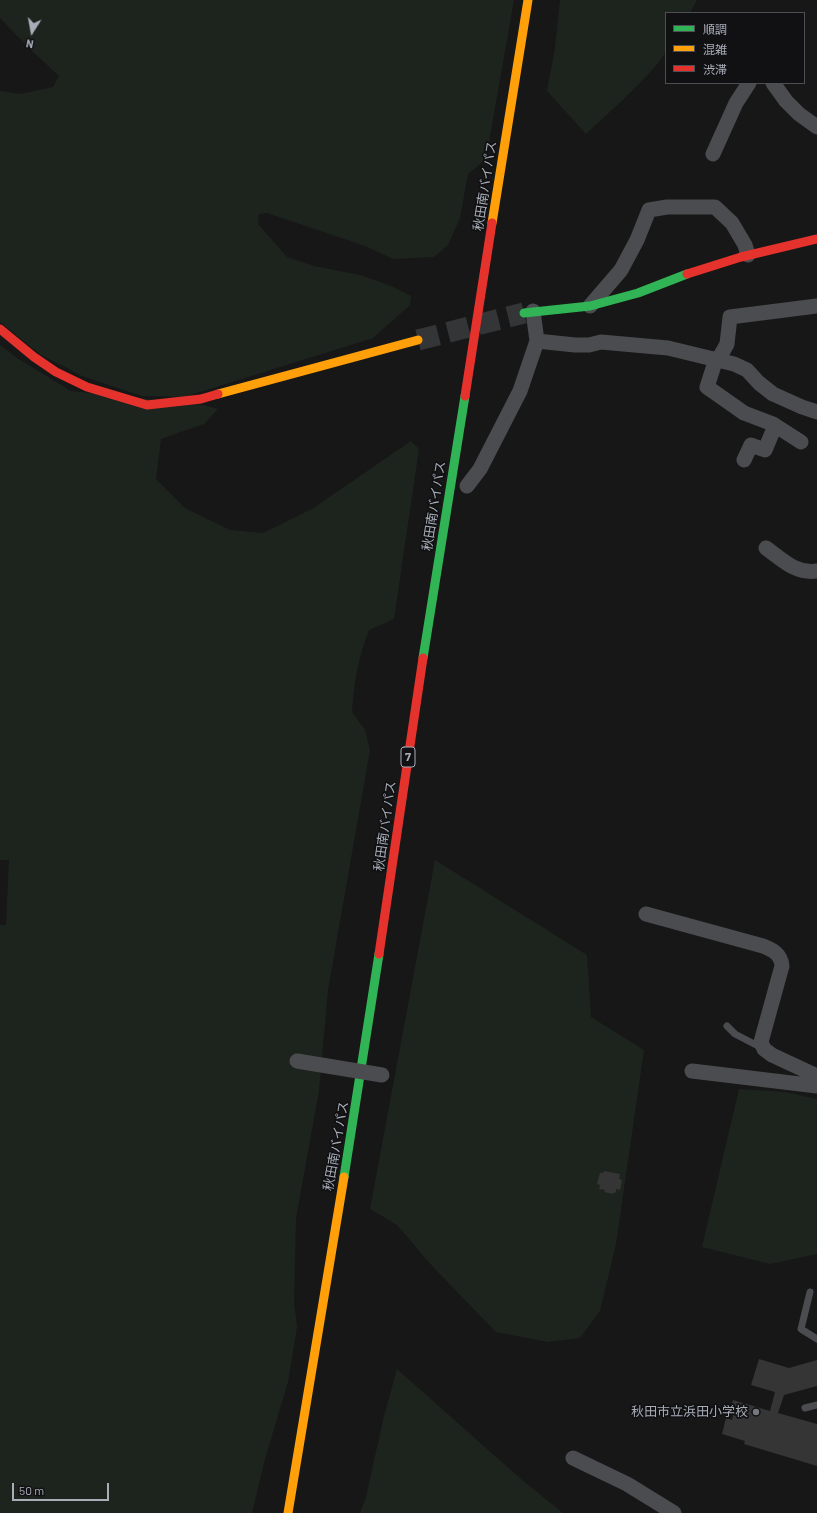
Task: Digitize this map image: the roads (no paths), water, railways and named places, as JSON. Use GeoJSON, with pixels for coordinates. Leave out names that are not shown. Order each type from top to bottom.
{"type":"FeatureCollection","features":[{"type":"Feature","properties":{"kind":"main road","name":"秋田南バイパス"},"geometry":{"type":"LineString","coordinates":[[288,1513],[361,1075],[430,612],[528,0]]}},
{"type":"Feature","properties":{"kind":"main road"},"geometry":{"type":"LineString","coordinates":[[528,312],[590,306],[638,293],[677,276],[748,255],[817,239]]}},
{"type":"Feature","properties":{"kind":"main road"},"geometry":{"type":"LineString","coordinates":[[0,329],[34,357],[56,372],[87,387],[147,405],[201,399],[418,340]]}},
{"type":"Feature","properties":{"kind":"street"},"geometry":{"type":"LineString","coordinates":[[713,154],[736,103],[748,84]]}},
{"type":"Feature","properties":{"kind":"street"},"geometry":{"type":"LineString","coordinates":[[774,84],[786,101],[799,114],[817,127]]}},
{"type":"Feature","properties":{"kind":"street"},"geometry":{"type":"LineString","coordinates":[[590,306],[621,270],[637,240],[649,210],[667,207],[715,207],[732,223],[745,244],[748,255]]}},
{"type":"Feature","properties":{"kind":"street"},"geometry":{"type":"LineString","coordinates":[[801,442],[775,426],[744,413],[707,387],[717,360],[727,344],[730,317],[817,306]]}},
{"type":"Feature","properties":{"kind":"street"},"geometry":{"type":"LineString","coordinates":[[468,486],[480,469],[520,391],[536,341],[528,312]]}},
{"type":"Feature","properties":{"kind":"street"},"geometry":{"type":"LineString","coordinates":[[536,341],[575,346],[590,345],[601,342],[668,348],[734,364],[747,370],[759,383],[773,394],[817,412]]}},
{"type":"Feature","properties":{"kind":"street"},"geometry":{"type":"LineString","coordinates":[[744,460],[751,445],[765,450],[775,426]]}},
{"type":"Feature","properties":{"kind":"street"},"geometry":{"type":"LineString","coordinates":[[766,548],[791,567],[806,572],[817,571]]}},
{"type":"Feature","properties":{"kind":"street"},"geometry":{"type":"LineString","coordinates":[[646,914],[763,946],[778,953],[782,960],[782,966],[761,1042],[764,1049],[772,1055],[817,1076]]}},
{"type":"Feature","properties":{"kind":"street"},"geometry":{"type":"LineString","coordinates":[[297,1061],[382,1075]]}},
{"type":"Feature","properties":{"kind":"street"},"geometry":{"type":"LineString","coordinates":[[692,1071],[817,1086]]}},
{"type":"Feature","properties":{"kind":"street"},"geometry":{"type":"LineString","coordinates":[[573,1458],[627,1484],[674,1513]]}},
{"type":"Feature","properties":{"kind":"lane"},"geometry":{"type":"LineString","coordinates":[[727,1026],[735,1034],[764,1049]]}},
{"type":"Feature","properties":{"kind":"lane"},"geometry":{"type":"LineString","coordinates":[[810,1292],[801,1329],[817,1339]]}},
{"type":"Feature","properties":{"kind":"lane"},"geometry":{"type":"LineString","coordinates":[[805,1408],[817,1405]]}},
{"type":"Feature","properties":{"kind":"tunnel"},"geometry":{"type":"LineString","coordinates":[[418,340],[524,313]]}},
{"type":"Feature","properties":{"kind":"place","name":"秋田市立浜田小学校"},"geometry":{"type":"Point","coordinates":[756,1412]}}]}
